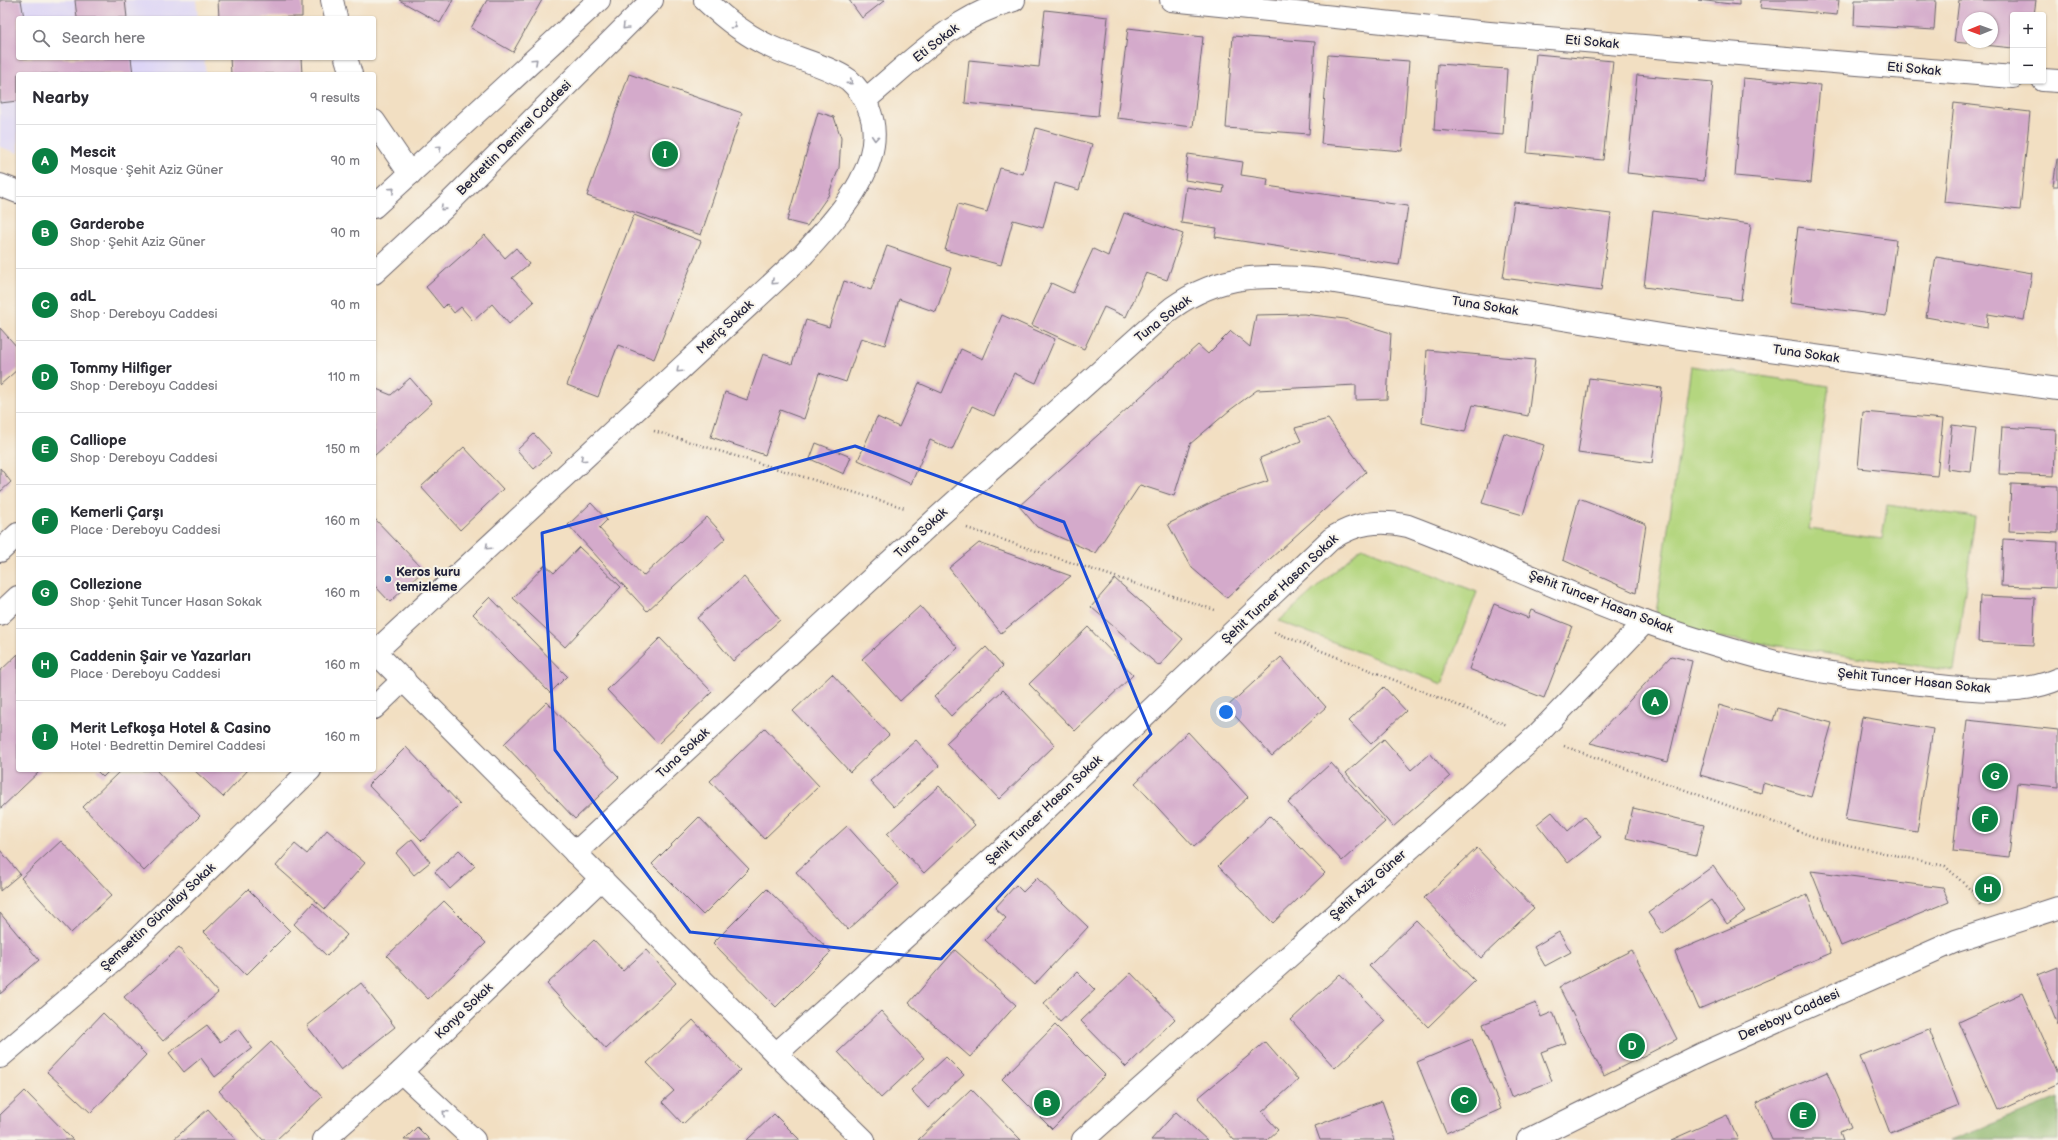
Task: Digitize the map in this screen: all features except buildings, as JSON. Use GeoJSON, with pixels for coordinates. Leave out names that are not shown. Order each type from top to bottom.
{"type":"FeatureCollection","features":[{"type":"Feature","properties":{"kind":"street"},"geometry":{"type":"LineString","coordinates":[[332,0],[336,16]]}},
{"type":"Feature","properties":{"kind":"street"},"geometry":{"type":"LineString","coordinates":[[376,205],[599,0]]}},
{"type":"Feature","properties":{"kind":"street","name":"Bedrettin Demirel Caddesi"},"geometry":{"type":"LineString","coordinates":[[376,271],[443,208],[652,0]]}},
{"type":"Feature","properties":{"kind":"street","name":"Meriç Sokak"},"geometry":{"type":"LineString","coordinates":[[376,650],[802,255],[837,216],[868,167],[874,148],[874,122],[866,100],[850,81],[839,74],[771,47],[750,36],[730,23],[705,0]]}},
{"type":"Feature","properties":{"kind":"street","name":"Eti Sokak"},"geometry":{"type":"LineString","coordinates":[[866,100],[944,34],[996,5],[1014,0]]}},
{"type":"Feature","properties":{"kind":"street","name":"Eti Sokak"},"geometry":{"type":"LineString","coordinates":[[1171,0],[1488,33],[2010,77]]}},
{"type":"Feature","properties":{"kind":"street"},"geometry":{"type":"LineString","coordinates":[[347,60],[350,72]]}},
{"type":"Feature","properties":{"kind":"street"},"geometry":{"type":"LineString","coordinates":[[2046,80],[2058,81]]}},
{"type":"Feature","properties":{"kind":"street"},"geometry":{"type":"LineString","coordinates":[[376,124],[410,174]]}},
{"type":"Feature","properties":{"kind":"street"},"geometry":{"type":"LineString","coordinates":[[0,185],[16,191]]}},
{"type":"Feature","properties":{"kind":"street","name":"Tuna Sokak"},"geometry":{"type":"LineString","coordinates":[[575,853],[937,518],[1172,308],[1194,294],[1238,278],[1263,276],[1322,280],[1674,336],[2058,389]]}},
{"type":"Feature","properties":{"kind":"street","name":"Şehit Tuncer Hasan Sokak"},"geometry":{"type":"LineString","coordinates":[[776,1054],[1026,828],[1247,621],[1331,539],[1357,525],[1383,522],[1397,523],[1426,533],[1645,622],[1765,659],[1815,671],[1962,688],[1997,690],[2049,683],[2058,678]]}},
{"type":"Feature","properties":{"kind":"street"},"geometry":{"type":"LineString","coordinates":[[0,551],[16,536]]}},
{"type":"Feature","properties":{"kind":"street"},"geometry":{"type":"LineString","coordinates":[[0,614],[16,599]]}},
{"type":"Feature","properties":{"kind":"street","name":"Şehit Aziz Güner"},"geometry":{"type":"LineString","coordinates":[[1083,1140],[1536,736],[1645,622]]}},
{"type":"Feature","properties":{"kind":"street"},"geometry":{"type":"LineString","coordinates":[[376,652],[575,853],[602,878],[776,1054],[864,1140]]}},
{"type":"Feature","properties":{"kind":"street"},"geometry":{"type":"LineString","coordinates":[[376,706],[404,679]]}},
{"type":"Feature","properties":{"kind":"street","name":"Şemsettin Günaltay Sokak"},"geometry":{"type":"LineString","coordinates":[[0,1057],[126,950],[308,772]]}},
{"type":"Feature","properties":{"kind":"street","name":"Konya Sokak"},"geometry":{"type":"LineString","coordinates":[[324,1140],[401,1072],[602,878]]}},
{"type":"Feature","properties":{"kind":"street","name":"Dereboyu Caddesi"},"geometry":{"type":"LineString","coordinates":[[1528,1140],[1702,1054],[1956,941],[2058,908]]}},
{"type":"Feature","properties":{"kind":"street"},"geometry":{"type":"LineString","coordinates":[[401,1072],[474,1140]]}},
{"type":"Feature","properties":{"kind":"path"},"geometry":{"type":"LineString","coordinates":[[623,422],[937,518],[1247,621],[1536,736],[1820,839],[1945,866],[1973,892],[1995,929]]}},
{"type":"Feature","properties":{"kind":"highlighted area"},"geometry":{"type":"Polygon","coordinates":[[[855,446],[1064,522],[1151,734],[941,959],[690,932],[555,750],[542,533],[855,446]]]}},
{"type":"Feature","properties":{"kind":"shaded area"},"geometry":{"type":"Polygon","coordinates":[[[0,0],[196,0],[198,16],[16,16],[16,60],[204,60],[206,72],[16,72],[16,152],[0,147],[0,0]]]}},
{"type":"Feature","properties":{"kind":"green space"},"geometry":{"type":"Polygon","coordinates":[[[1691,366],[1829,386],[1809,529],[1882,539],[1887,505],[1975,517],[1954,671],[1654,628],[1691,366]]]}},
{"type":"Feature","properties":{"kind":"green space"},"geometry":{"type":"Polygon","coordinates":[[[1362,547],[1477,592],[1442,684],[1279,621],[1362,547]]]}},
{"type":"Feature","properties":{"kind":"green space"},"geometry":{"type":"Polygon","coordinates":[[[2058,1098],[2058,1140],[1951,1140],[2058,1098]]]}},
{"type":"Feature","properties":{"kind":"place","name":"Merit Lefkoşa Hotel & Casino"},"geometry":{"type":"Point","coordinates":[665,154]}},
{"type":"Feature","properties":{"kind":"place","name":"Keros kuru temizleme"},"geometry":{"type":"Point","coordinates":[388,579]}},
{"type":"Feature","properties":{"kind":"place","name":"Mescit"},"geometry":{"type":"Point","coordinates":[1655,702]}},
{"type":"Feature","properties":{"kind":"place","name":"Collezione"},"geometry":{"type":"Point","coordinates":[1995,776]}},
{"type":"Feature","properties":{"kind":"place","name":"Kemerli Çarşı"},"geometry":{"type":"Point","coordinates":[1985,819]}},
{"type":"Feature","properties":{"kind":"place","name":"Caddenin Şair ve Yazarları"},"geometry":{"type":"Point","coordinates":[1988,889]}},
{"type":"Feature","properties":{"kind":"place","name":"Tommy Hilfiger"},"geometry":{"type":"Point","coordinates":[1632,1046]}},
{"type":"Feature","properties":{"kind":"place","name":"adL"},"geometry":{"type":"Point","coordinates":[1464,1100]}},
{"type":"Feature","properties":{"kind":"place","name":"Garderobe"},"geometry":{"type":"Point","coordinates":[1047,1103]}},
{"type":"Feature","properties":{"kind":"place","name":"Calliope"},"geometry":{"type":"Point","coordinates":[1803,1115]}}]}
